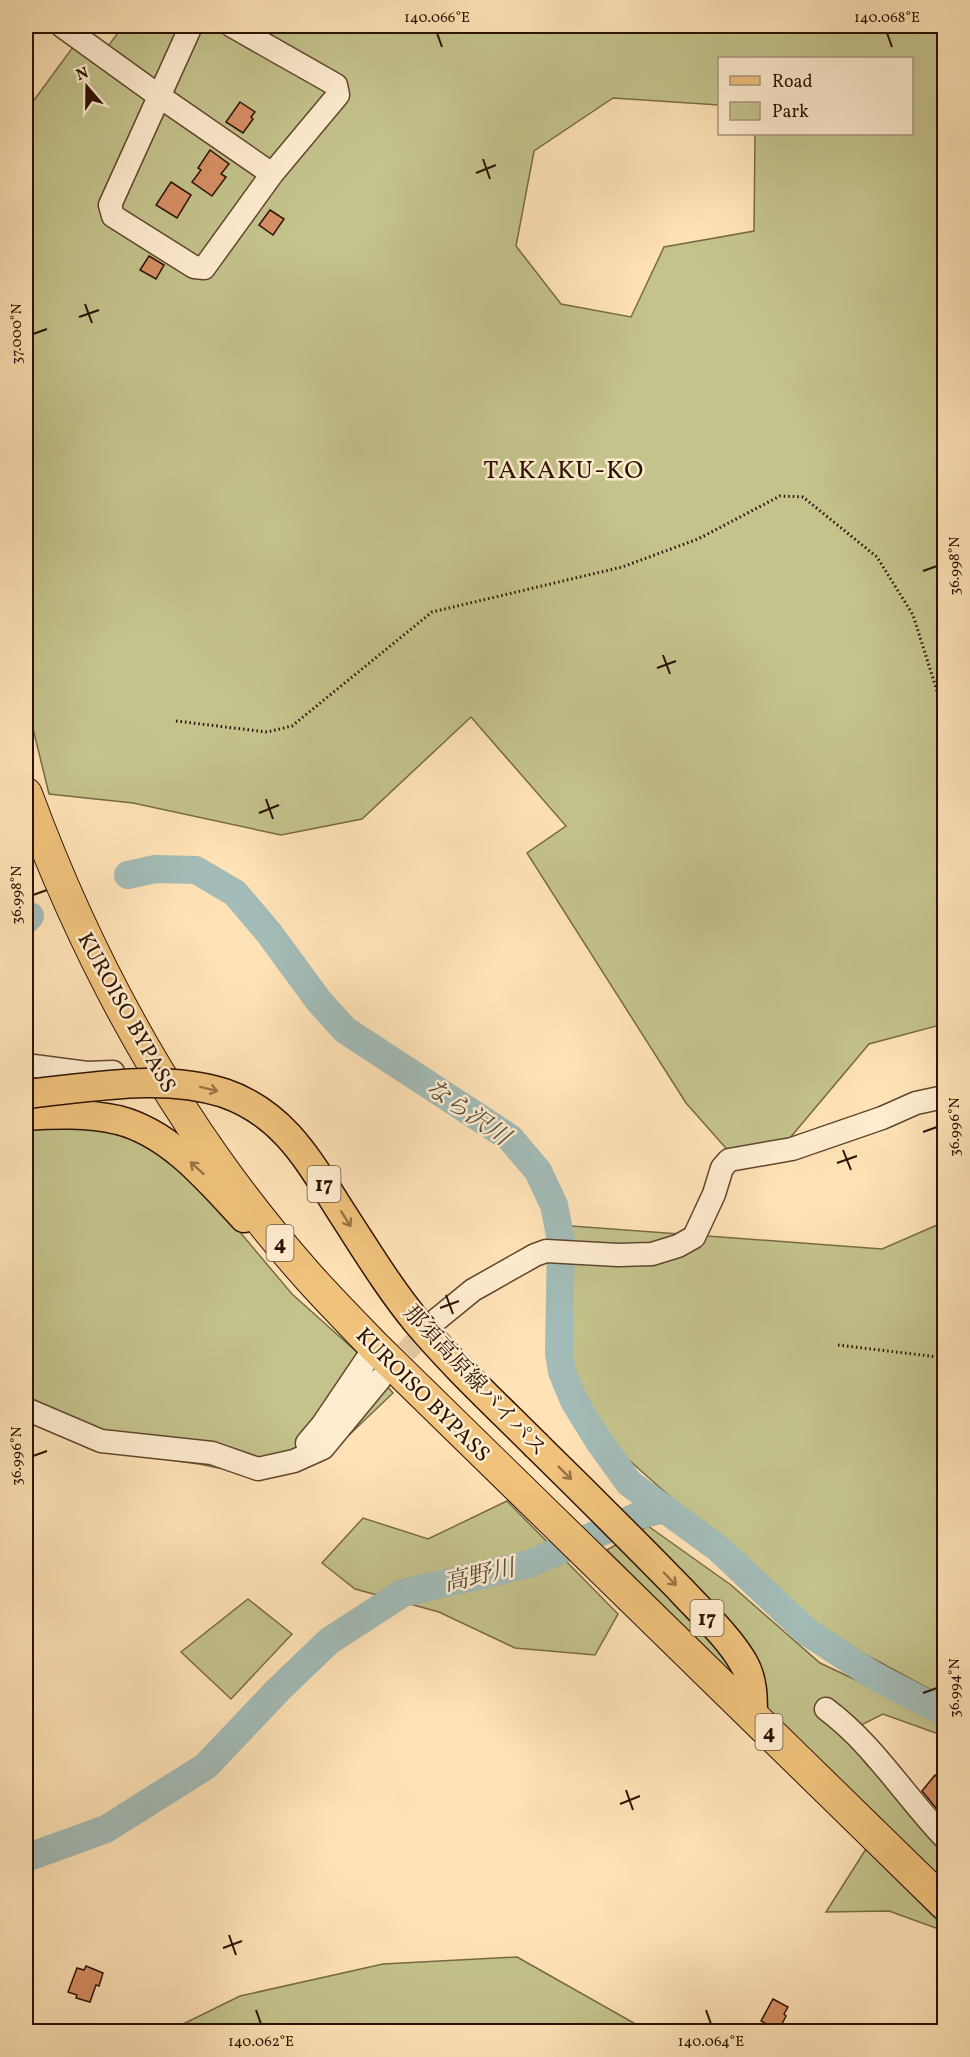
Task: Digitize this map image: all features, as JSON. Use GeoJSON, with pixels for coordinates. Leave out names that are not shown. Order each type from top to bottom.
{"type":"FeatureCollection","features":[{"type":"Feature","properties":{"kind":"highway","name":"KUROISO BYPASS"},"geometry":{"type":"LineString","coordinates":[[26,794],[74,914],[109,987],[157,1070],[239,1191],[299,1266],[375,1347],[945,1903]]}},
{"type":"Feature","properties":{"kind":"main road","name":"那須高原線バイパス"},"geometry":{"type":"LineString","coordinates":[[26,1094],[115,1086],[178,1084],[204,1087],[251,1106],[294,1139],[311,1162],[370,1258],[416,1321],[469,1379],[629,1538],[727,1640],[743,1662],[753,1690],[753,1716]]}},
{"type":"Feature","properties":{"kind":"main road"},"geometry":{"type":"LineString","coordinates":[[26,1116],[88,1115],[119,1120],[168,1144],[198,1169],[272,1248],[342,1313]]}},
{"type":"Feature","properties":{"kind":"street"},"geometry":{"type":"LineString","coordinates":[[62,26],[272,174]]}},
{"type":"Feature","properties":{"kind":"street"},"geometry":{"type":"LineString","coordinates":[[191,26],[110,205],[113,216],[194,267],[204,268],[272,174],[338,95],[336,85],[232,26]]}},
{"type":"Feature","properties":{"kind":"street"},"geometry":{"type":"LineString","coordinates":[[26,1065],[87,1073],[157,1070]]}},
{"type":"Feature","properties":{"kind":"street"},"geometry":{"type":"LineString","coordinates":[[435,1321],[473,1290],[546,1251],[618,1255],[652,1254],[678,1246],[694,1237],[704,1220],[722,1168],[729,1160],[792,1149],[872,1122],[916,1103],[945,1097]]}},
{"type":"Feature","properties":{"kind":"street"},"geometry":{"type":"LineString","coordinates":[[286,1463],[323,1424],[375,1347]]}},
{"type":"Feature","properties":{"kind":"street"},"geometry":{"type":"LineString","coordinates":[[26,1409],[101,1441],[212,1453],[258,1469],[286,1463],[323,1448],[380,1379]]}},
{"type":"Feature","properties":{"kind":"street"},"geometry":{"type":"LineString","coordinates":[[826,1709],[846,1724],[945,1837]]}},
{"type":"Feature","properties":{"kind":"path"},"geometry":{"type":"LineString","coordinates":[[176,721],[267,732],[291,726],[432,612],[622,567],[698,539],[780,496],[803,497],[877,557],[913,615],[945,713]]}},
{"type":"Feature","properties":{"kind":"path"},"geometry":{"type":"LineString","coordinates":[[838,1345],[945,1356]]}},
{"type":"Feature","properties":{"kind":"green space"},"geometry":{"type":"Polygon","coordinates":[[[123,26],[944,26],[944,1024],[869,1044],[784,1145],[731,1154],[686,1103],[527,853],[566,826],[471,717],[362,819],[281,835],[133,803],[49,794],[26,700],[26,111],[76,43],[98,60],[123,26]],[[718,57],[718,105],[613,98],[534,151],[516,246],[561,304],[631,317],[664,247],[754,231],[755,135],[913,135],[913,57],[718,57]]]}},
{"type":"Feature","properties":{"kind":"green space"},"geometry":{"type":"Polygon","coordinates":[[[84,1125],[143,1140],[202,1187],[292,1294],[359,1354],[393,1393],[328,1455],[267,1478],[199,1464],[96,1450],[26,1417],[26,1126],[84,1125]]]}},
{"type":"Feature","properties":{"kind":"green space"},"geometry":{"type":"Polygon","coordinates":[[[944,1222],[944,1697],[822,1631],[733,1549],[612,1445],[574,1372],[568,1317],[572,1226],[882,1249],[944,1222]]]}},
{"type":"Feature","properties":{"kind":"green space"},"geometry":{"type":"Polygon","coordinates":[[[507,1501],[618,1614],[595,1655],[515,1648],[439,1612],[355,1589],[322,1563],[363,1518],[428,1539],[507,1501]]]}},
{"type":"Feature","properties":{"kind":"green space"},"geometry":{"type":"Polygon","coordinates":[[[648,1526],[731,1585],[820,1663],[924,1712],[944,1719],[944,1736],[883,1714],[843,1734],[867,1765],[944,1829],[944,1883],[607,1550],[648,1526]]]}},
{"type":"Feature","properties":{"kind":"green space"},"geometry":{"type":"Polygon","coordinates":[[[248,1599],[292,1634],[231,1699],[181,1652],[248,1599]]]}},
{"type":"Feature","properties":{"kind":"green space"},"geometry":{"type":"Polygon","coordinates":[[[866,1849],[944,1927],[944,1931],[889,1911],[826,1912],[866,1849]]]}},
{"type":"Feature","properties":{"kind":"green space"},"geometry":{"type":"Polygon","coordinates":[[[517,1957],[648,2031],[169,2031],[240,1996],[383,1964],[517,1957]]]}},
{"type":"Feature","properties":{"kind":"building"},"geometry":{"type":"Polygon","coordinates":[[[240,102],[255,112],[243,133],[226,122],[240,102]]]}},
{"type":"Feature","properties":{"kind":"building"},"geometry":{"type":"Polygon","coordinates":[[[210,150],[229,164],[221,174],[226,177],[212,196],[192,182],[201,170],[198,168],[210,150]]]}},
{"type":"Feature","properties":{"kind":"building"},"geometry":{"type":"Polygon","coordinates":[[[171,182],[191,195],[177,218],[156,205],[171,182]]]}},
{"type":"Feature","properties":{"kind":"building"},"geometry":{"type":"Polygon","coordinates":[[[270,210],[284,219],[273,235],[259,225],[270,210]]]}},
{"type":"Feature","properties":{"kind":"building"},"geometry":{"type":"Polygon","coordinates":[[[149,256],[164,265],[156,279],[140,270],[149,256]]]}},
{"type":"Feature","properties":{"kind":"building"},"geometry":{"type":"Polygon","coordinates":[[[935,1775],[945,1783],[945,1799],[936,1808],[922,1791],[935,1775]]]}},
{"type":"Feature","properties":{"kind":"building"},"geometry":{"type":"Polygon","coordinates":[[[86,1966],[103,1973],[90,2002],[76,1998],[77,1995],[68,1992],[77,1968],[84,1970],[86,1966]]]}},
{"type":"Feature","properties":{"kind":"building"},"geometry":{"type":"Polygon","coordinates":[[[773,1999],[788,2007],[779,2030],[761,2021],[773,1999]]]}},
{"type":"Feature","properties":{"kind":"waterway","name":"なら沢川"},"geometry":{"type":"LineString","coordinates":[[128,875],[155,869],[196,870],[235,893],[269,933],[318,1000],[345,1030],[510,1138],[538,1171],[554,1205],[561,1240],[559,1353],[562,1372],[574,1401],[629,1483],[719,1549],[807,1632],[876,1677],[944,1712]]}},
{"type":"Feature","properties":{"kind":"waterway","name":"なら沢川"},"geometry":{"type":"LineString","coordinates":[[26,920],[30,916]]}},
{"type":"Feature","properties":{"kind":"waterway","name":"高野川"},"geometry":{"type":"LineString","coordinates":[[26,1858],[106,1829],[206,1766],[278,1690],[329,1641],[403,1593],[529,1564],[640,1515],[665,1509]]}},
{"type":"Feature","properties":{"kind":"tunnel"},"geometry":{"type":"LineString","coordinates":[[383,1376],[435,1321]]}},
{"type":"Feature","properties":{"kind":"district","name":"TAKAKU-KO"},"geometry":{"type":"Point","coordinates":[564,469]}}]}
